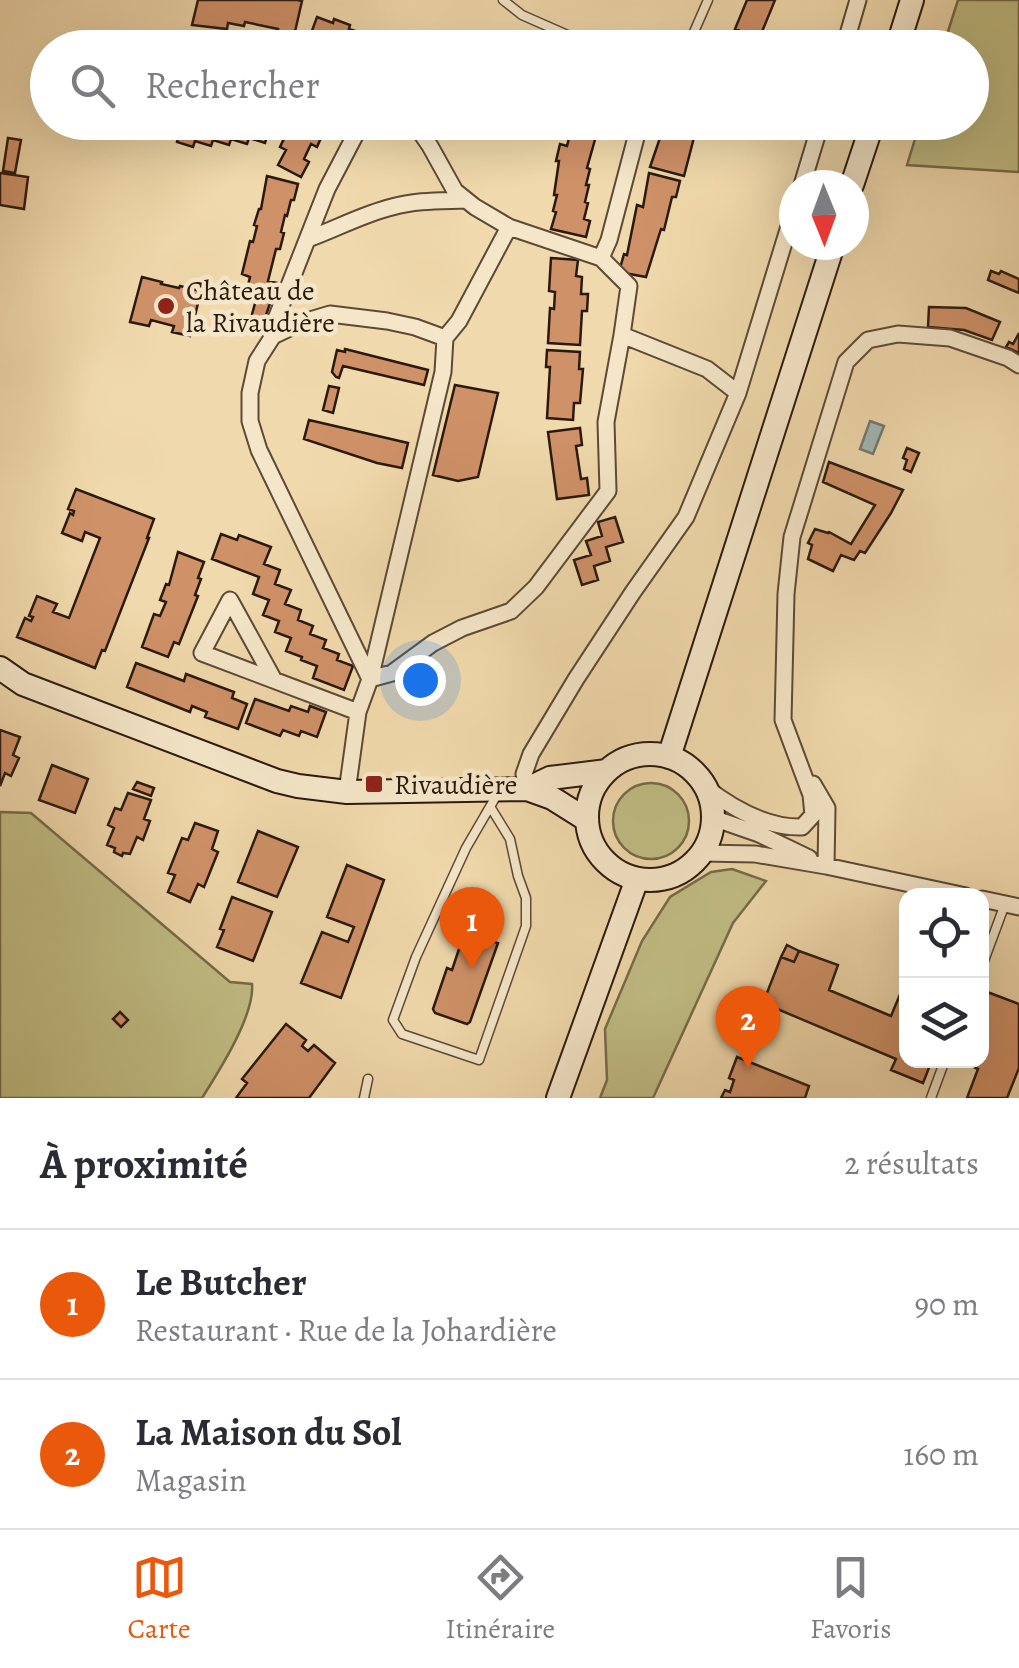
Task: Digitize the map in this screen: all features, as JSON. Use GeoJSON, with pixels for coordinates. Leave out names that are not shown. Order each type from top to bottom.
{"type":"FeatureCollection","features":[{"type":"Feature","properties":{"kind":"main road"},"geometry":{"type":"LineString","coordinates":[[902,30],[912,0]]}},
{"type":"Feature","properties":{"kind":"main road"},"geometry":{"type":"LineString","coordinates":[[857,170],[866,140]]}},
{"type":"Feature","properties":{"kind":"main road"},"geometry":{"type":"LineString","coordinates":[[669,758],[828,260]]}},
{"type":"Feature","properties":{"kind":"main road"},"geometry":{"type":"LineString","coordinates":[[0,668],[23,684],[277,781],[347,792],[495,799],[550,778],[607,771]]}},
{"type":"Feature","properties":{"kind":"main road"},"geometry":{"type":"LineString","coordinates":[[656,754],[669,758],[690,769],[705,787],[711,802],[711,832],[692,864],[673,876],[637,879],[615,870],[598,854],[588,832],[590,799],[607,771],[630,758],[656,754]]}},
{"type":"Feature","properties":{"kind":"main road"},"geometry":{"type":"LineString","coordinates":[[527,789],[552,798],[587,820]]}},
{"type":"Feature","properties":{"kind":"main road"},"geometry":{"type":"LineString","coordinates":[[558,1098],[637,879]]}},
{"type":"Feature","properties":{"kind":"street"},"geometry":{"type":"LineString","coordinates":[[849,30],[858,0]]}},
{"type":"Feature","properties":{"kind":"street"},"geometry":{"type":"LineString","coordinates":[[273,336],[272,329],[328,188],[353,140]]}},
{"type":"Feature","properties":{"kind":"street"},"geometry":{"type":"LineString","coordinates":[[370,679],[392,674],[433,643],[462,628],[511,610],[536,587],[608,491],[606,422],[629,286],[601,258],[509,227],[466,200],[455,191],[426,140]]}},
{"type":"Feature","properties":{"kind":"street"},"geometry":{"type":"LineString","coordinates":[[601,258],[635,140]]}},
{"type":"Feature","properties":{"kind":"street"},"geometry":{"type":"LineString","coordinates":[[807,170],[816,140]]}},
{"type":"Feature","properties":{"kind":"street"},"geometry":{"type":"LineString","coordinates":[[308,239],[396,206],[466,200]]}},
{"type":"Feature","properties":{"kind":"street"},"geometry":{"type":"LineString","coordinates":[[347,792],[358,712],[370,679],[443,372],[445,338],[459,321],[509,227]]}},
{"type":"Feature","properties":{"kind":"street"},"geometry":{"type":"LineString","coordinates":[[527,789],[524,774],[531,754],[632,592],[686,516],[738,393],[779,259]]}},
{"type":"Feature","properties":{"kind":"street"},"geometry":{"type":"LineString","coordinates":[[370,679],[259,450],[250,421],[250,393],[258,361],[273,336],[330,314],[387,321],[445,338]]}},
{"type":"Feature","properties":{"kind":"street"},"geometry":{"type":"LineString","coordinates":[[705,787],[726,803],[783,828],[802,827],[813,816],[811,795],[783,720],[786,594],[792,537],[846,362],[868,340],[898,334],[950,338],[1019,365]]}},
{"type":"Feature","properties":{"kind":"street"},"geometry":{"type":"LineString","coordinates":[[622,336],[707,369],[738,393]]}},
{"type":"Feature","properties":{"kind":"street"},"geometry":{"type":"LineString","coordinates":[[274,680],[230,600],[202,652],[274,680],[358,712]]}},
{"type":"Feature","properties":{"kind":"street"},"geometry":{"type":"LineString","coordinates":[[801,769],[827,808],[826,866]]}},
{"type":"Feature","properties":{"kind":"street"},"geometry":{"type":"LineString","coordinates":[[713,818],[759,834],[826,866]]}},
{"type":"Feature","properties":{"kind":"street"},"geometry":{"type":"LineString","coordinates":[[702,853],[755,854],[929,888]]}},
{"type":"Feature","properties":{"kind":"lane"},"geometry":{"type":"LineString","coordinates":[[503,0],[522,15],[556,30]]}},
{"type":"Feature","properties":{"kind":"lane"},"geometry":{"type":"LineString","coordinates":[[695,30],[708,0]]}},
{"type":"Feature","properties":{"kind":"lane"},"geometry":{"type":"LineString","coordinates":[[495,799],[526,898],[526,926],[478,1060],[402,1034],[393,1020],[416,957],[466,848],[495,799]]}},
{"type":"Feature","properties":{"kind":"lane"},"geometry":{"type":"LineString","coordinates":[[989,952],[1012,905]]}},
{"type":"Feature","properties":{"kind":"lane"},"geometry":{"type":"LineString","coordinates":[[931,1098],[942,1068]]}},
{"type":"Feature","properties":{"kind":"lane"},"geometry":{"type":"LineString","coordinates":[[364,1098],[368,1079]]}},
{"type":"Feature","properties":{"kind":"shaded area"},"geometry":{"type":"Polygon","coordinates":[[[958,0],[1019,0],[1019,172],[907,165],[915,140],[989,140],[989,30],[948,30],[958,0]]]}},
{"type":"Feature","properties":{"kind":"shaded area"},"geometry":{"type":"Polygon","coordinates":[[[870,421],[884,426],[873,454],[860,449],[870,421]]]}},
{"type":"Feature","properties":{"kind":"shaded area"},"geometry":{"type":"Polygon","coordinates":[[[651,783],[678,794],[689,821],[678,848],[651,859],[624,848],[613,821],[624,794],[651,783]]]}},
{"type":"Feature","properties":{"kind":"shaded area"},"geometry":{"type":"Polygon","coordinates":[[[0,812],[31,813],[230,982],[252,984],[242,1027],[202,1098],[0,1098],[0,812]]]}},
{"type":"Feature","properties":{"kind":"shaded area"},"geometry":{"type":"Polygon","coordinates":[[[732,869],[766,881],[733,923],[653,1098],[600,1098],[607,1080],[605,1029],[642,941],[670,897],[711,872],[732,869]]]}},
{"type":"Feature","properties":{"kind":"building"},"geometry":{"type":"Polygon","coordinates":[[[198,0],[302,1],[295,30],[245,22],[244,26],[228,23],[227,29],[192,25],[198,0]]]}},
{"type":"Feature","properties":{"kind":"building"},"geometry":{"type":"Polygon","coordinates":[[[747,0],[775,0],[763,30],[735,29],[747,0]]]}},
{"type":"Feature","properties":{"kind":"building"},"geometry":{"type":"Polygon","coordinates":[[[317,17],[333,23],[334,19],[350,25],[352,30],[312,30],[317,17]]]}},
{"type":"Feature","properties":{"kind":"building"},"geometry":{"type":"Polygon","coordinates":[[[8,138],[21,140],[15,173],[3,171],[8,138]]]}},
{"type":"Feature","properties":{"kind":"building"},"geometry":{"type":"Polygon","coordinates":[[[178,140],[213,140],[211,146],[195,141],[193,147],[178,140]]]}},
{"type":"Feature","properties":{"kind":"building"},"geometry":{"type":"Polygon","coordinates":[[[283,140],[320,140],[317,147],[311,144],[304,159],[309,162],[301,177],[278,165],[286,150],[280,147],[283,140]]]}},
{"type":"Feature","properties":{"kind":"building"},"geometry":{"type":"Polygon","coordinates":[[[568,140],[595,140],[587,168],[588,203],[584,219],[590,221],[586,237],[551,229],[556,212],[556,161],[560,144],[567,146],[568,140]]]}},
{"type":"Feature","properties":{"kind":"building"},"geometry":{"type":"Polygon","coordinates":[[[659,140],[693,140],[684,176],[650,167],[659,140]]]}},
{"type":"Feature","properties":{"kind":"building"},"geometry":{"type":"Polygon","coordinates":[[[0,173],[28,177],[24,209],[0,205],[0,173]]]}},
{"type":"Feature","properties":{"kind":"building"},"geometry":{"type":"Polygon","coordinates":[[[649,173],[680,181],[646,277],[619,272],[624,254],[627,255],[637,205],[643,207],[649,173]]]}},
{"type":"Feature","properties":{"kind":"building"},"geometry":{"type":"Polygon","coordinates":[[[267,176],[298,184],[285,215],[280,249],[276,249],[268,281],[277,283],[264,321],[251,318],[257,296],[246,293],[250,277],[242,274],[267,176]]]}},
{"type":"Feature","properties":{"kind":"building"},"geometry":{"type":"Polygon","coordinates":[[[551,258],[578,260],[576,276],[582,277],[581,294],[588,294],[587,311],[582,311],[580,345],[548,343],[555,292],[549,291],[551,258]]]}},
{"type":"Feature","properties":{"kind":"building"},"geometry":{"type":"Polygon","coordinates":[[[991,271],[1019,279],[1019,293],[988,280],[991,271]]]}},
{"type":"Feature","properties":{"kind":"building","name":"Château de la Rivaudière"},"geometry":{"type":"Polygon","coordinates":[[[142,277],[201,291],[190,336],[172,332],[174,326],[151,320],[149,326],[130,322],[142,277]]]}},
{"type":"Feature","properties":{"kind":"building"},"geometry":{"type":"Polygon","coordinates":[[[929,307],[966,308],[1000,322],[992,340],[964,330],[928,327],[929,307]]]}},
{"type":"Feature","properties":{"kind":"building"},"geometry":{"type":"Polygon","coordinates":[[[1019,333],[1019,353],[1006,347],[1009,342],[1013,344],[1019,333]]]}},
{"type":"Feature","properties":{"kind":"building"},"geometry":{"type":"Polygon","coordinates":[[[337,350],[428,370],[424,385],[343,366],[339,378],[336,377],[332,372],[337,350]]]}},
{"type":"Feature","properties":{"kind":"building"},"geometry":{"type":"Polygon","coordinates":[[[547,350],[580,352],[580,403],[574,403],[573,420],[547,418],[547,350]]]}},
{"type":"Feature","properties":{"kind":"building"},"geometry":{"type":"Polygon","coordinates":[[[455,385],[498,393],[478,477],[458,481],[433,475],[455,385]]]}},
{"type":"Feature","properties":{"kind":"building"},"geometry":{"type":"Polygon","coordinates":[[[329,386],[339,388],[333,413],[323,410],[329,386]]]}},
{"type":"Feature","properties":{"kind":"building"},"geometry":{"type":"Polygon","coordinates":[[[309,420],[408,443],[402,468],[304,439],[309,420]]]}},
{"type":"Feature","properties":{"kind":"building"},"geometry":{"type":"Polygon","coordinates":[[[580,428],[582,445],[576,446],[581,479],[587,478],[589,495],[557,499],[548,432],[580,428]]]}},
{"type":"Feature","properties":{"kind":"building"},"geometry":{"type":"Polygon","coordinates":[[[907,448],[919,453],[911,472],[904,469],[907,448]]]}},
{"type":"Feature","properties":{"kind":"building"},"geometry":{"type":"Polygon","coordinates":[[[829,462],[903,490],[865,553],[860,551],[854,560],[841,555],[833,571],[808,559],[812,545],[808,543],[815,529],[851,544],[875,505],[823,482],[829,462]]]}},
{"type":"Feature","properties":{"kind":"building"},"geometry":{"type":"Polygon","coordinates":[[[76,489],[154,519],[105,651],[102,650],[95,668],[17,637],[25,618],[31,621],[33,617],[29,616],[37,596],[57,604],[53,612],[69,618],[100,538],[85,532],[82,541],[62,533],[70,513],[73,515],[74,511],[68,509],[76,489]]]}},
{"type":"Feature","properties":{"kind":"building"},"geometry":{"type":"Polygon","coordinates":[[[615,517],[623,542],[606,547],[610,561],[594,566],[598,580],[582,585],[574,560],[591,555],[586,541],[602,536],[598,522],[615,517]]]}},
{"type":"Feature","properties":{"kind":"building"},"geometry":{"type":"Polygon","coordinates":[[[221,534],[237,540],[239,535],[271,547],[264,564],[280,570],[275,584],[291,590],[285,604],[301,610],[298,620],[313,626],[310,634],[326,640],[323,648],[339,654],[337,660],[353,666],[344,690],[313,678],[317,666],[286,651],[291,638],[275,632],[279,621],[263,615],[269,600],[253,594],[259,577],[212,559],[221,534]]]}},
{"type":"Feature","properties":{"kind":"building"},"geometry":{"type":"Polygon","coordinates":[[[178,552],[204,562],[195,595],[198,596],[179,644],[174,642],[168,657],[142,647],[154,614],[160,616],[166,602],[160,600],[166,584],[169,585],[178,552]]]}},
{"type":"Feature","properties":{"kind":"building"},"geometry":{"type":"Polygon","coordinates":[[[136,663],[184,681],[186,674],[234,692],[232,698],[247,704],[238,729],[205,717],[207,712],[192,706],[190,712],[127,687],[136,663]]]}},
{"type":"Feature","properties":{"kind":"building"},"geometry":{"type":"Polygon","coordinates":[[[255,699],[289,711],[291,706],[308,712],[310,706],[326,712],[317,737],[283,730],[280,736],[246,723],[255,699]]]}},
{"type":"Feature","properties":{"kind":"building"},"geometry":{"type":"Polygon","coordinates":[[[0,730],[20,737],[13,755],[19,758],[11,776],[5,773],[0,786],[0,730]]]}},
{"type":"Feature","properties":{"kind":"building"},"geometry":{"type":"Polygon","coordinates":[[[52,765],[88,779],[75,813],[39,800],[52,765]]]}},
{"type":"Feature","properties":{"kind":"building"},"geometry":{"type":"Polygon","coordinates":[[[137,782],[154,788],[151,796],[133,789],[137,782]]]}},
{"type":"Feature","properties":{"kind":"building"},"geometry":{"type":"Polygon","coordinates":[[[128,793],[151,800],[144,819],[150,821],[143,840],[137,837],[130,854],[122,856],[107,845],[114,828],[108,825],[115,808],[121,810],[128,793]]]}},
{"type":"Feature","properties":{"kind":"building"},"geometry":{"type":"Polygon","coordinates":[[[195,823],[218,831],[212,849],[218,852],[204,887],[198,884],[190,902],[168,892],[175,875],[168,873],[182,838],[188,840],[195,823]]]}},
{"type":"Feature","properties":{"kind":"building"},"geometry":{"type":"Polygon","coordinates":[[[258,831],[298,847],[277,897],[238,882],[258,831]]]}},
{"type":"Feature","properties":{"kind":"building"},"geometry":{"type":"Polygon","coordinates":[[[347,865],[384,880],[341,998],[301,983],[322,932],[348,942],[354,927],[327,917],[347,865]]]}},
{"type":"Feature","properties":{"kind":"building"},"geometry":{"type":"Polygon","coordinates":[[[232,897],[272,912],[253,961],[217,947],[232,897]]]}},
{"type":"Feature","properties":{"kind":"building"},"geometry":{"type":"Polygon","coordinates":[[[465,931],[471,940],[498,943],[467,1024],[433,1009],[465,931]]]}},
{"type":"Feature","properties":{"kind":"building"},"geometry":{"type":"Polygon","coordinates":[[[787,945],[799,951],[794,962],[781,957],[787,945]]]}},
{"type":"Feature","properties":{"kind":"building"},"geometry":{"type":"Polygon","coordinates":[[[799,951],[838,965],[829,990],[891,1016],[899,997],[899,1068],[929,1068],[923,1083],[891,1070],[896,1059],[763,1003],[781,957],[794,962],[799,951]]]}},
{"type":"Feature","properties":{"kind":"building"},"geometry":{"type":"Polygon","coordinates":[[[989,993],[1019,1004],[1019,1068],[1007,1098],[967,1098],[978,1069],[989,1068],[989,993]]]}},
{"type":"Feature","properties":{"kind":"building"},"geometry":{"type":"Polygon","coordinates":[[[120,1012],[128,1020],[121,1027],[113,1019],[120,1012]]]}},
{"type":"Feature","properties":{"kind":"building"},"geometry":{"type":"Polygon","coordinates":[[[286,1024],[306,1040],[302,1046],[308,1051],[314,1045],[335,1063],[309,1098],[236,1098],[247,1083],[242,1079],[286,1024]]]}},
{"type":"Feature","properties":{"kind":"building"},"geometry":{"type":"Polygon","coordinates":[[[737,1057],[809,1086],[805,1098],[721,1098],[725,1090],[730,1092],[734,1080],[729,1078],[737,1057]]]}},
{"type":"Feature","properties":{"kind":"place","name":"Château de la Rivaudière"},"geometry":{"type":"Point","coordinates":[166,306]}},
{"type":"Feature","properties":{"kind":"place","name":"Rivaudière"},"geometry":{"type":"Point","coordinates":[374,784]}},
{"type":"Feature","properties":{"kind":"place","name":"Le Butcher"},"geometry":{"type":"Point","coordinates":[472,969]}},
{"type":"Feature","properties":{"kind":"place","name":"La Maison du Sol"},"geometry":{"type":"Point","coordinates":[748,1068]}}]}
